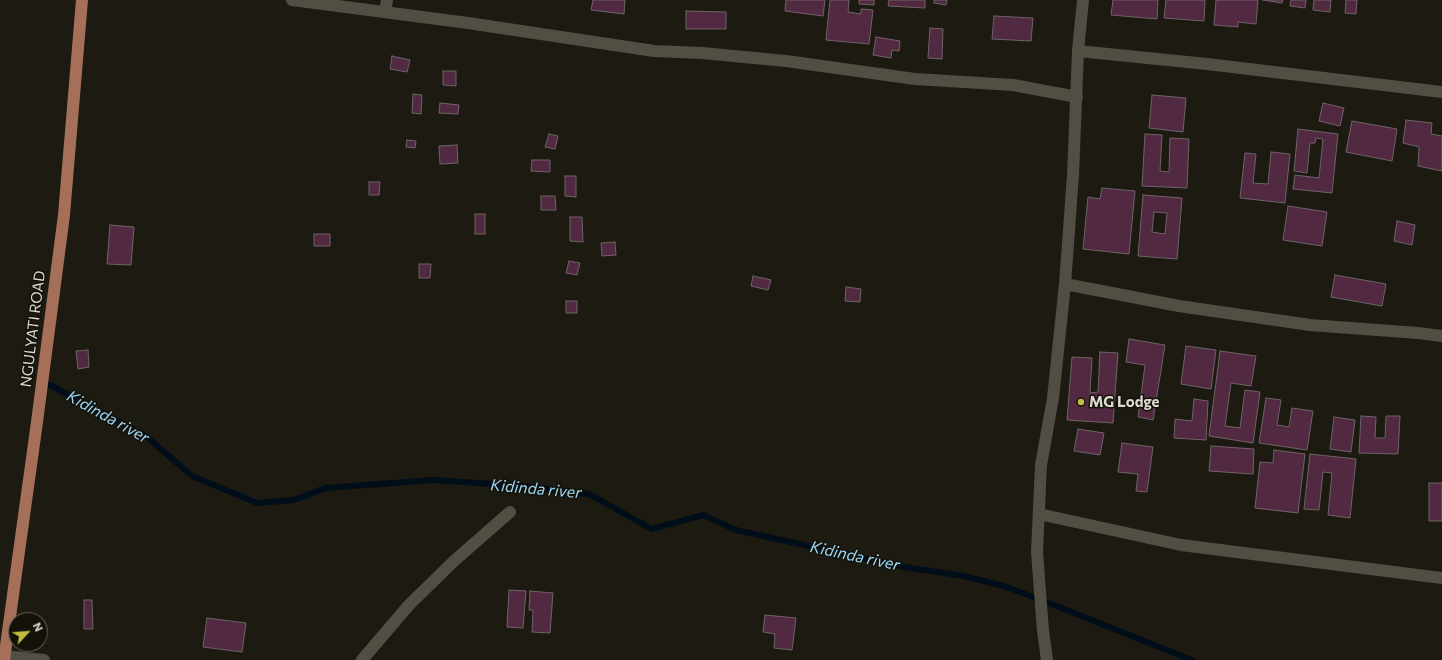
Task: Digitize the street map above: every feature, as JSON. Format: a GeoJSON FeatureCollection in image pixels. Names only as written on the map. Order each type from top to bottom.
{"type":"FeatureCollection","features":[{"type":"Feature","properties":{"kind":"main road","name":"NGULYATI ROAD"},"geometry":{"type":"LineString","coordinates":[[4,658],[4,623],[37,422],[64,215],[82,0]]}},
{"type":"Feature","properties":{"kind":"street"},"geometry":{"type":"LineString","coordinates":[[292,0],[468,23],[654,51],[702,53],[786,61],[915,79],[1013,85],[1077,97]]}},
{"type":"Feature","properties":{"kind":"street"},"geometry":{"type":"LineString","coordinates":[[385,12],[387,0]]}},
{"type":"Feature","properties":{"kind":"street"},"geometry":{"type":"LineString","coordinates":[[1047,660],[1043,631],[1037,552],[1041,465],[1053,398],[1065,284],[1073,175],[1078,51],[1083,0]]}},
{"type":"Feature","properties":{"kind":"street"},"geometry":{"type":"LineString","coordinates":[[1078,51],[1207,64],[1442,92]]}},
{"type":"Feature","properties":{"kind":"street"},"geometry":{"type":"LineString","coordinates":[[1065,284],[1179,306],[1310,325],[1442,336]]}},
{"type":"Feature","properties":{"kind":"street"},"geometry":{"type":"LineString","coordinates":[[362,660],[409,605],[454,561],[510,512]]}},
{"type":"Feature","properties":{"kind":"street"},"geometry":{"type":"LineString","coordinates":[[1039,514],[1181,545],[1442,578]]}},
{"type":"Feature","properties":{"kind":"street"},"geometry":{"type":"LineString","coordinates":[[4,658],[44,660]]}},
{"type":"Feature","properties":{"kind":"building"},"geometry":{"type":"Polygon","coordinates":[[[593,0],[625,0],[624,14],[591,10],[593,0]]]}},
{"type":"Feature","properties":{"kind":"building"},"geometry":{"type":"Polygon","coordinates":[[[786,0],[825,0],[823,16],[785,11],[786,0]]]}},
{"type":"Feature","properties":{"kind":"building"},"geometry":{"type":"Polygon","coordinates":[[[830,0],[849,0],[848,12],[861,14],[861,9],[873,10],[869,44],[826,40],[830,0]]]}},
{"type":"Feature","properties":{"kind":"building"},"geometry":{"type":"Polygon","coordinates":[[[859,0],[874,0],[874,5],[859,4],[859,0]]]}},
{"type":"Feature","properties":{"kind":"building"},"geometry":{"type":"Polygon","coordinates":[[[889,0],[925,0],[925,8],[888,6],[889,0]]]}},
{"type":"Feature","properties":{"kind":"building"},"geometry":{"type":"Polygon","coordinates":[[[934,0],[947,0],[946,5],[934,3],[934,0]]]}},
{"type":"Feature","properties":{"kind":"building"},"geometry":{"type":"Polygon","coordinates":[[[1113,0],[1158,0],[1157,19],[1111,15],[1113,0]]]}},
{"type":"Feature","properties":{"kind":"building"},"geometry":{"type":"Polygon","coordinates":[[[1166,0],[1205,0],[1204,21],[1164,18],[1166,0]]]}},
{"type":"Feature","properties":{"kind":"building"},"geometry":{"type":"Polygon","coordinates":[[[1216,0],[1258,0],[1256,24],[1238,22],[1238,27],[1214,25],[1216,0]]]}},
{"type":"Feature","properties":{"kind":"building"},"geometry":{"type":"Polygon","coordinates":[[[1263,0],[1283,0],[1282,3],[1263,0]]]}},
{"type":"Feature","properties":{"kind":"building"},"geometry":{"type":"Polygon","coordinates":[[[1291,0],[1306,0],[1305,8],[1290,6],[1291,0]]]}},
{"type":"Feature","properties":{"kind":"building"},"geometry":{"type":"Polygon","coordinates":[[[1314,0],[1331,0],[1330,12],[1313,10],[1314,0]]]}},
{"type":"Feature","properties":{"kind":"building"},"geometry":{"type":"Polygon","coordinates":[[[1346,0],[1357,0],[1356,14],[1345,13],[1346,0]]]}},
{"type":"Feature","properties":{"kind":"building"},"geometry":{"type":"Polygon","coordinates":[[[686,11],[726,12],[726,29],[686,29],[686,11]]]}},
{"type":"Feature","properties":{"kind":"building"},"geometry":{"type":"Polygon","coordinates":[[[994,16],[1033,18],[1031,41],[992,39],[994,16]]]}},
{"type":"Feature","properties":{"kind":"building"},"geometry":{"type":"Polygon","coordinates":[[[930,28],[943,29],[942,59],[928,58],[930,28]]]}},
{"type":"Feature","properties":{"kind":"building"},"geometry":{"type":"Polygon","coordinates":[[[876,37],[900,41],[899,51],[892,50],[891,58],[873,55],[876,37]]]}},
{"type":"Feature","properties":{"kind":"building"},"geometry":{"type":"Polygon","coordinates":[[[392,56],[410,60],[407,72],[390,69],[392,56]]]}},
{"type":"Feature","properties":{"kind":"building"},"geometry":{"type":"Polygon","coordinates":[[[443,71],[456,71],[456,86],[443,85],[443,71]]]}},
{"type":"Feature","properties":{"kind":"building"},"geometry":{"type":"Polygon","coordinates":[[[413,94],[422,95],[421,114],[412,113],[413,94]]]}},
{"type":"Feature","properties":{"kind":"building"},"geometry":{"type":"Polygon","coordinates":[[[1152,95],[1186,98],[1183,132],[1149,128],[1152,95]]]}},
{"type":"Feature","properties":{"kind":"building"},"geometry":{"type":"Polygon","coordinates":[[[440,103],[459,105],[458,114],[439,113],[440,103]]]}},
{"type":"Feature","properties":{"kind":"building"},"geometry":{"type":"Polygon","coordinates":[[[1323,103],[1344,108],[1340,126],[1319,121],[1323,103]]]}},
{"type":"Feature","properties":{"kind":"building"},"geometry":{"type":"Polygon","coordinates":[[[1406,120],[1432,123],[1431,134],[1442,136],[1442,171],[1418,166],[1419,147],[1403,143],[1406,120]]]}},
{"type":"Feature","properties":{"kind":"building"},"geometry":{"type":"Polygon","coordinates":[[[1352,121],[1397,129],[1392,161],[1346,152],[1352,121]]]}},
{"type":"Feature","properties":{"kind":"building"},"geometry":{"type":"Polygon","coordinates":[[[1298,129],[1338,134],[1332,193],[1293,189],[1295,175],[1319,178],[1323,139],[1316,138],[1315,143],[1310,143],[1307,173],[1294,171],[1298,129]]]}},
{"type":"Feature","properties":{"kind":"building"},"geometry":{"type":"Polygon","coordinates":[[[549,134],[558,136],[555,149],[545,147],[549,134]]]}},
{"type":"Feature","properties":{"kind":"building"},"geometry":{"type":"Polygon","coordinates":[[[1145,134],[1162,135],[1160,171],[1169,172],[1170,138],[1189,139],[1187,188],[1142,186],[1145,134]]]}},
{"type":"Feature","properties":{"kind":"building"},"geometry":{"type":"Polygon","coordinates":[[[407,140],[416,141],[415,148],[406,147],[407,140]]]}},
{"type":"Feature","properties":{"kind":"building"},"geometry":{"type":"Polygon","coordinates":[[[457,145],[458,163],[440,164],[439,146],[457,145]]]}},
{"type":"Feature","properties":{"kind":"building"},"geometry":{"type":"Polygon","coordinates":[[[1271,152],[1290,154],[1285,203],[1240,198],[1245,153],[1256,154],[1253,183],[1268,184],[1271,152]]]}},
{"type":"Feature","properties":{"kind":"building"},"geometry":{"type":"Polygon","coordinates":[[[532,160],[550,160],[550,172],[531,171],[532,160]]]}},
{"type":"Feature","properties":{"kind":"building"},"geometry":{"type":"Polygon","coordinates":[[[565,176],[576,176],[576,197],[565,196],[565,176]]]}},
{"type":"Feature","properties":{"kind":"building"},"geometry":{"type":"Polygon","coordinates":[[[369,182],[380,182],[379,195],[369,195],[369,182]]]}},
{"type":"Feature","properties":{"kind":"building"},"geometry":{"type":"Polygon","coordinates":[[[1102,188],[1135,191],[1129,254],[1083,249],[1088,197],[1100,199],[1102,188]]]}},
{"type":"Feature","properties":{"kind":"building"},"geometry":{"type":"Polygon","coordinates":[[[1143,195],[1182,198],[1177,259],[1138,256],[1143,195]],[[1154,212],[1152,232],[1165,234],[1167,213],[1154,212]]]}},
{"type":"Feature","properties":{"kind":"building"},"geometry":{"type":"Polygon","coordinates":[[[541,196],[555,196],[556,210],[541,210],[541,196]]]}},
{"type":"Feature","properties":{"kind":"building"},"geometry":{"type":"Polygon","coordinates":[[[1288,206],[1327,212],[1322,246],[1283,240],[1288,206]]]}},
{"type":"Feature","properties":{"kind":"building"},"geometry":{"type":"Polygon","coordinates":[[[475,214],[485,214],[485,234],[475,234],[475,214]]]}},
{"type":"Feature","properties":{"kind":"building"},"geometry":{"type":"Polygon","coordinates":[[[570,217],[582,217],[583,242],[570,241],[570,217]]]}},
{"type":"Feature","properties":{"kind":"building"},"geometry":{"type":"Polygon","coordinates":[[[1397,221],[1415,225],[1412,245],[1394,241],[1397,221]]]}},
{"type":"Feature","properties":{"kind":"building"},"geometry":{"type":"Polygon","coordinates":[[[110,225],[134,227],[131,265],[107,264],[110,225]]]}},
{"type":"Feature","properties":{"kind":"building"},"geometry":{"type":"Polygon","coordinates":[[[314,234],[330,234],[330,246],[314,246],[314,234]]]}},
{"type":"Feature","properties":{"kind":"building"},"geometry":{"type":"Polygon","coordinates":[[[615,242],[616,255],[602,256],[601,243],[615,242]]]}},
{"type":"Feature","properties":{"kind":"building"},"geometry":{"type":"Polygon","coordinates":[[[569,261],[580,263],[577,275],[566,273],[569,261]]]}},
{"type":"Feature","properties":{"kind":"building"},"geometry":{"type":"Polygon","coordinates":[[[419,264],[431,264],[430,278],[419,278],[419,264]]]}},
{"type":"Feature","properties":{"kind":"building"},"geometry":{"type":"Polygon","coordinates":[[[1335,275],[1386,284],[1382,306],[1331,297],[1335,275]]]}},
{"type":"Feature","properties":{"kind":"building"},"geometry":{"type":"Polygon","coordinates":[[[753,276],[771,280],[768,290],[751,286],[753,276]]]}},
{"type":"Feature","properties":{"kind":"building"},"geometry":{"type":"Polygon","coordinates":[[[846,287],[861,289],[860,302],[845,301],[846,287]]]}},
{"type":"Feature","properties":{"kind":"building"},"geometry":{"type":"Polygon","coordinates":[[[566,301],[577,301],[577,313],[566,313],[566,301]]]}},
{"type":"Feature","properties":{"kind":"building"},"geometry":{"type":"Polygon","coordinates":[[[1129,339],[1165,345],[1153,420],[1138,417],[1145,365],[1126,362],[1129,339]]]}},
{"type":"Feature","properties":{"kind":"building"},"geometry":{"type":"Polygon","coordinates":[[[1186,346],[1216,350],[1211,389],[1181,384],[1186,346]]]}},
{"type":"Feature","properties":{"kind":"building"},"geometry":{"type":"Polygon","coordinates":[[[88,350],[89,367],[78,369],[76,351],[88,350]]]}},
{"type":"Feature","properties":{"kind":"building"},"geometry":{"type":"Polygon","coordinates":[[[1220,351],[1256,356],[1251,386],[1231,383],[1225,426],[1240,428],[1245,390],[1260,392],[1253,443],[1209,436],[1220,351]]]}},
{"type":"Feature","properties":{"kind":"building"},"geometry":{"type":"Polygon","coordinates":[[[1100,352],[1118,353],[1113,423],[1067,420],[1072,357],[1092,358],[1090,393],[1098,392],[1100,352]]]}},
{"type":"Feature","properties":{"kind":"building"},"geometry":{"type":"Polygon","coordinates":[[[1266,398],[1281,400],[1277,425],[1289,427],[1292,408],[1313,411],[1307,450],[1259,443],[1266,398]]]}},
{"type":"Feature","properties":{"kind":"building"},"geometry":{"type":"Polygon","coordinates":[[[1194,399],[1208,401],[1206,440],[1174,438],[1175,419],[1192,421],[1194,399]]]}},
{"type":"Feature","properties":{"kind":"building"},"geometry":{"type":"Polygon","coordinates":[[[1361,416],[1376,417],[1375,438],[1385,438],[1386,416],[1400,416],[1398,454],[1359,453],[1361,416]]]}},
{"type":"Feature","properties":{"kind":"building"},"geometry":{"type":"Polygon","coordinates":[[[1334,417],[1355,420],[1351,452],[1330,449],[1334,417]]]}},
{"type":"Feature","properties":{"kind":"building"},"geometry":{"type":"Polygon","coordinates":[[[1078,429],[1104,433],[1100,455],[1074,451],[1078,429]]]}},
{"type":"Feature","properties":{"kind":"building"},"geometry":{"type":"Polygon","coordinates":[[[1122,443],[1153,447],[1147,492],[1136,491],[1138,474],[1118,472],[1122,443]]]}},
{"type":"Feature","properties":{"kind":"building"},"geometry":{"type":"Polygon","coordinates":[[[1211,446],[1254,449],[1253,474],[1209,471],[1211,446]]]}},
{"type":"Feature","properties":{"kind":"building"},"geometry":{"type":"Polygon","coordinates":[[[1274,450],[1305,454],[1298,513],[1255,508],[1260,462],[1273,463],[1274,450]]]}},
{"type":"Feature","properties":{"kind":"building"},"geometry":{"type":"Polygon","coordinates":[[[1310,454],[1356,459],[1350,518],[1328,515],[1332,473],[1323,472],[1319,510],[1304,509],[1310,454]]]}},
{"type":"Feature","properties":{"kind":"building"},"geometry":{"type":"Polygon","coordinates":[[[1429,483],[1442,483],[1442,521],[1429,521],[1429,483]]]}},
{"type":"Feature","properties":{"kind":"building"},"geometry":{"type":"Polygon","coordinates":[[[509,590],[526,591],[523,628],[507,627],[509,590]]]}},
{"type":"Feature","properties":{"kind":"building"},"geometry":{"type":"Polygon","coordinates":[[[530,591],[553,593],[550,633],[532,632],[533,610],[529,610],[530,591]]]}},
{"type":"Feature","properties":{"kind":"building"},"geometry":{"type":"Polygon","coordinates":[[[84,600],[92,600],[93,629],[84,629],[84,600]]]}},
{"type":"Feature","properties":{"kind":"building"},"geometry":{"type":"Polygon","coordinates":[[[765,615],[796,618],[792,650],[774,648],[775,634],[763,632],[765,615]]]}},
{"type":"Feature","properties":{"kind":"building"},"geometry":{"type":"Polygon","coordinates":[[[207,618],[246,623],[242,652],[203,647],[207,618]]]}},
{"type":"Feature","properties":{"kind":"waterway","name":"Kidinda river"},"geometry":{"type":"LineString","coordinates":[[50,385],[147,437],[192,476],[257,503],[294,500],[325,488],[433,480],[524,486],[589,494],[652,529],[703,515],[736,530],[905,567],[964,576],[1007,587],[1192,660]]}},
{"type":"Feature","properties":{"kind":"place","name":"MG Lodge"},"geometry":{"type":"Point","coordinates":[1081,402]}}]}
